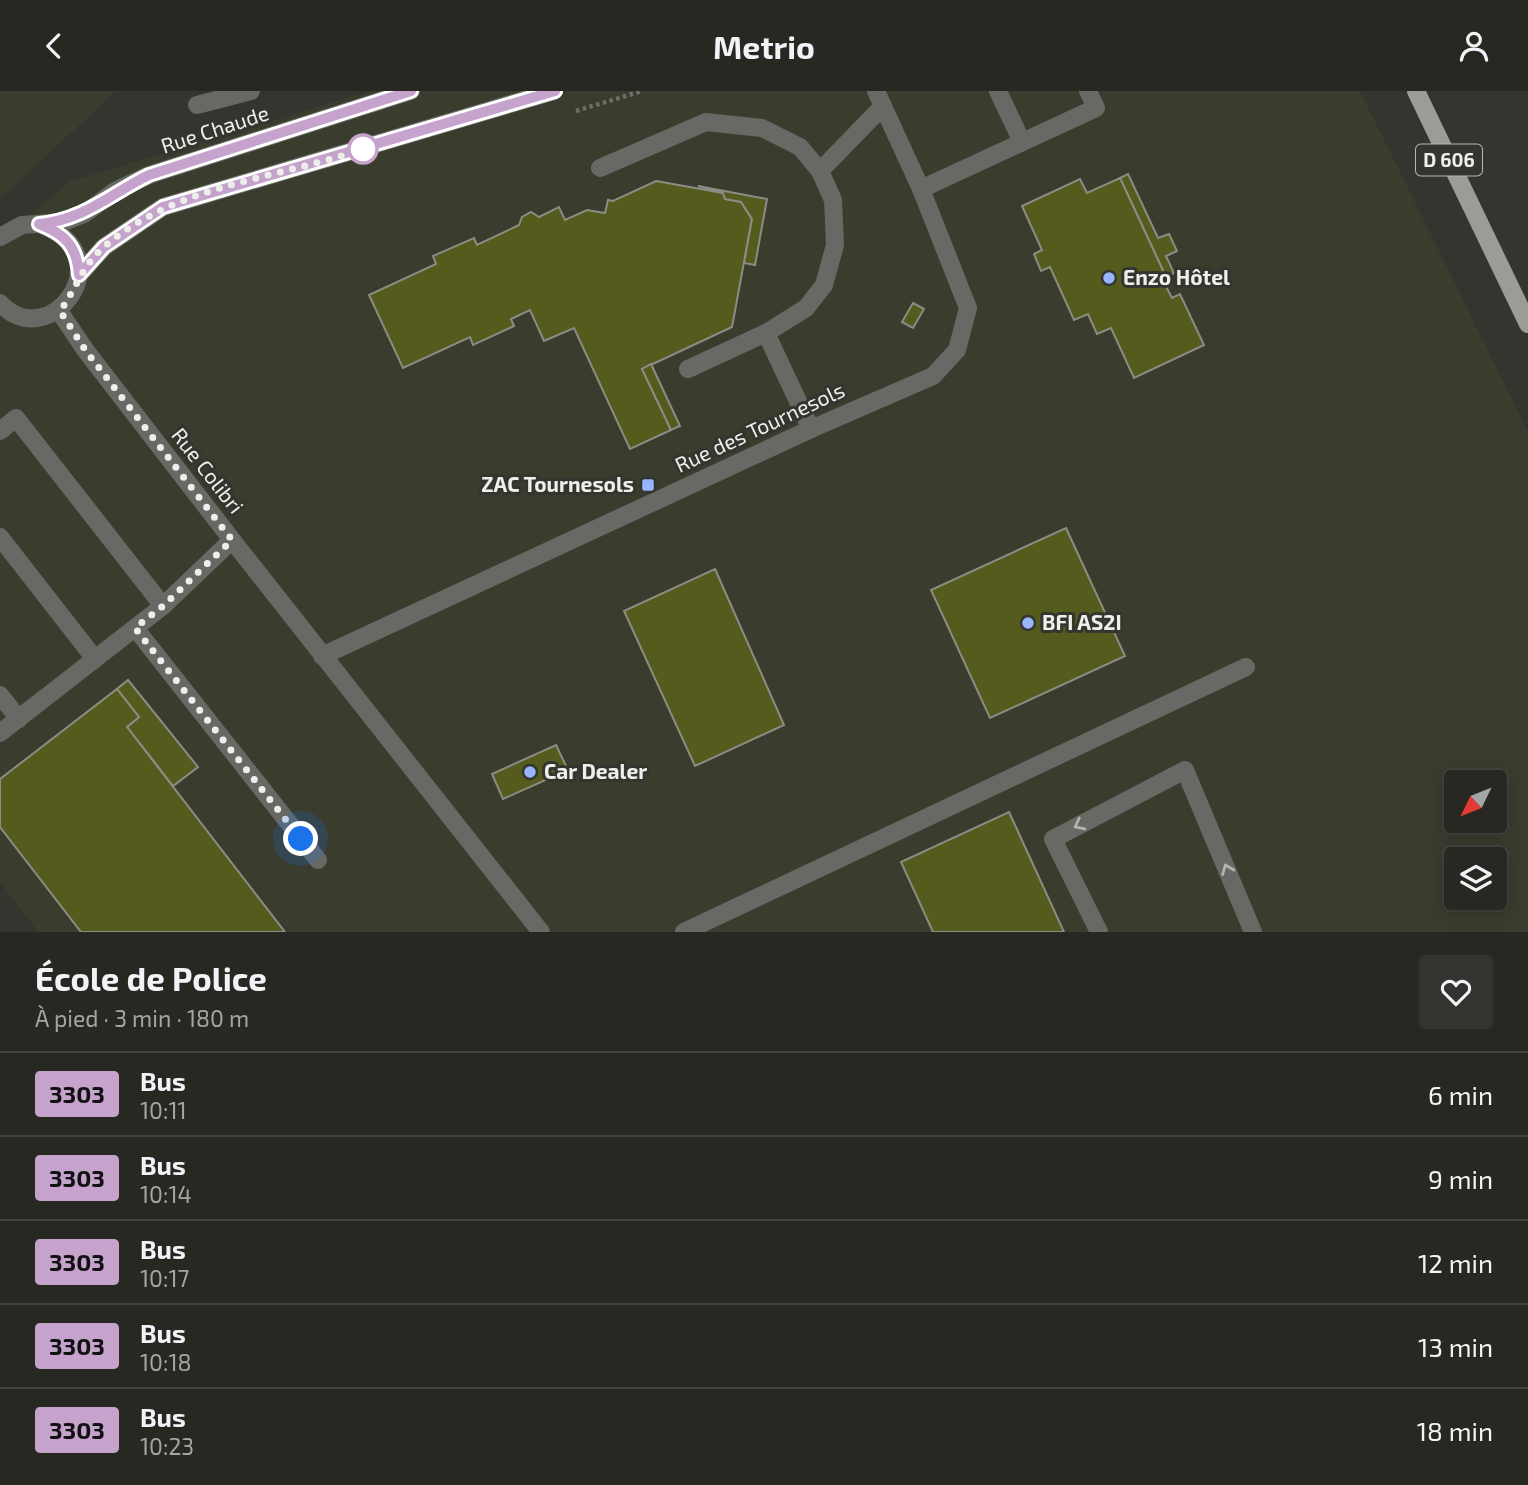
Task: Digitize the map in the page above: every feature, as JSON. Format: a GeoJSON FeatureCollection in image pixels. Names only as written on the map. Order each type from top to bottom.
{"type":"FeatureCollection","features":[{"type":"Feature","properties":{"kind":"main road","name":"D 606"},"geometry":{"type":"LineString","coordinates":[[1416,91],[1528,324]]}},
{"type":"Feature","properties":{"kind":"street"},"geometry":{"type":"LineString","coordinates":[[197,105],[251,91]]}},
{"type":"Feature","properties":{"kind":"street","name":"Rue Chaude"},"geometry":{"type":"LineString","coordinates":[[0,237],[22,225],[64,222],[84,214],[115,191],[149,175],[411,91]]}},
{"type":"Feature","properties":{"kind":"street"},"geometry":{"type":"LineString","coordinates":[[79,275],[104,247],[163,207],[554,91]]}},
{"type":"Feature","properties":{"kind":"street"},"geometry":{"type":"LineString","coordinates":[[998,91],[1022,142]]}},
{"type":"Feature","properties":{"kind":"street"},"geometry":{"type":"LineString","coordinates":[[921,189],[1096,108],[1088,91]]}},
{"type":"Feature","properties":{"kind":"street"},"geometry":{"type":"LineString","coordinates":[[820,170],[880,98]]}},
{"type":"Feature","properties":{"kind":"street","name":"Rue des Tournesols"},"geometry":{"type":"LineString","coordinates":[[322,656],[811,429],[933,376],[957,350],[968,308],[921,189],[880,98]]}},
{"type":"Feature","properties":{"kind":"street"},"geometry":{"type":"LineString","coordinates":[[600,168],[706,123],[762,128],[800,148],[820,170],[833,200],[835,245],[824,285],[806,308],[766,333],[688,369]]}},
{"type":"Feature","properties":{"kind":"street"},"geometry":{"type":"LineString","coordinates":[[0,303],[16,315],[35,317],[60,311],[75,291],[79,275],[78,258],[70,242],[58,231],[39,224]]}},
{"type":"Feature","properties":{"kind":"street","name":"Rue Colibri"},"geometry":{"type":"LineString","coordinates":[[60,311],[86,351],[232,540],[541,932]]}},
{"type":"Feature","properties":{"kind":"street"},"geometry":{"type":"LineString","coordinates":[[766,333],[811,429]]}},
{"type":"Feature","properties":{"kind":"street"},"geometry":{"type":"LineString","coordinates":[[0,431],[16,418],[163,606]]}},
{"type":"Feature","properties":{"kind":"street"},"geometry":{"type":"LineString","coordinates":[[0,537],[95,659]]}},
{"type":"Feature","properties":{"kind":"street"},"geometry":{"type":"LineString","coordinates":[[0,733],[163,606],[232,540]]}},
{"type":"Feature","properties":{"kind":"street"},"geometry":{"type":"LineString","coordinates":[[135,628],[318,860]]}},
{"type":"Feature","properties":{"kind":"street"},"geometry":{"type":"LineString","coordinates":[[684,932],[1246,667]]}},
{"type":"Feature","properties":{"kind":"street"},"geometry":{"type":"LineString","coordinates":[[0,695],[19,719]]}},
{"type":"Feature","properties":{"kind":"street"},"geometry":{"type":"LineString","coordinates":[[1099,932],[1053,838],[1185,770],[1253,932]]}},
{"type":"Feature","properties":{"kind":"shaded area"},"geometry":{"type":"Polygon","coordinates":[[[0,91],[116,91],[0,199],[0,91]]]}},
{"type":"Feature","properties":{"kind":"shaded area"},"geometry":{"type":"Polygon","coordinates":[[[370,91],[1360,91],[1528,431],[1528,932],[38,932],[0,882],[0,239],[71,181],[370,91]]]}},
{"type":"Feature","properties":{"kind":"building"},"geometry":{"type":"Polygon","coordinates":[[[1128,174],[1158,238],[1169,234],[1177,251],[1166,256],[1174,273],[1166,277],[1120,178],[1128,174]]]}},
{"type":"Feature","properties":{"kind":"building","name":"Enzo Hôtel"},"geometry":{"type":"Polygon","coordinates":[[[1120,178],[1166,277],[1162,279],[1172,298],[1180,294],[1204,345],[1134,378],[1111,328],[1097,334],[1088,314],[1074,320],[1050,267],[1041,271],[1034,254],[1042,250],[1022,206],[1080,179],[1087,193],[1120,178]]]}},
{"type":"Feature","properties":{"kind":"building"},"geometry":{"type":"Polygon","coordinates":[[[656,181],[723,193],[725,199],[741,202],[752,219],[732,327],[642,369],[671,430],[630,449],[574,328],[544,341],[530,310],[511,319],[514,326],[473,345],[470,337],[403,368],[369,295],[436,264],[433,256],[474,238],[477,245],[519,225],[522,217],[531,212],[539,217],[559,207],[565,220],[587,210],[605,213],[608,200],[613,201],[656,181]]]}},
{"type":"Feature","properties":{"kind":"building"},"geometry":{"type":"Polygon","coordinates":[[[698,186],[767,199],[755,265],[744,263],[752,219],[741,202],[725,199],[723,193],[698,186]]]}},
{"type":"Feature","properties":{"kind":"building"},"geometry":{"type":"Polygon","coordinates":[[[913,303],[924,309],[913,328],[902,322],[913,303]]]}},
{"type":"Feature","properties":{"kind":"building"},"geometry":{"type":"Polygon","coordinates":[[[651,364],[680,426],[671,430],[642,369],[651,364]]]}},
{"type":"Feature","properties":{"kind":"building","name":"BFI AS2I"},"geometry":{"type":"Polygon","coordinates":[[[1066,528],[1125,656],[990,718],[931,590],[1066,528]]]}},
{"type":"Feature","properties":{"kind":"building"},"geometry":{"type":"Polygon","coordinates":[[[715,569],[784,725],[695,766],[624,611],[715,569]]]}},
{"type":"Feature","properties":{"kind":"building"},"geometry":{"type":"Polygon","coordinates":[[[128,680],[198,767],[173,786],[127,727],[139,717],[117,689],[128,680]]]}},
{"type":"Feature","properties":{"kind":"building"},"geometry":{"type":"Polygon","coordinates":[[[117,689],[139,717],[127,727],[285,932],[81,932],[0,827],[0,779],[117,689]]]}},
{"type":"Feature","properties":{"kind":"building","name":"Car Dealer"},"geometry":{"type":"Polygon","coordinates":[[[556,745],[568,770],[503,799],[492,774],[556,745]]]}},
{"type":"Feature","properties":{"kind":"building"},"geometry":{"type":"Polygon","coordinates":[[[1009,812],[1064,932],[933,932],[901,862],[1009,812]]]}},
{"type":"Feature","properties":{"kind":"bus line","name":"3303"},"geometry":{"type":"LineString","coordinates":[[411,91],[237,149],[149,175],[115,191],[84,214],[64,222],[39,224],[58,231],[70,242],[78,258],[79,275],[104,247],[163,207],[555,91]]}},
{"type":"Feature","properties":{"kind":"place","name":"Enzo Hôtel"},"geometry":{"type":"Point","coordinates":[1109,278]}},
{"type":"Feature","properties":{"kind":"place","name":"ZAC Tournesols"},"geometry":{"type":"Point","coordinates":[648,485]}},
{"type":"Feature","properties":{"kind":"place","name":"BFI AS2I"},"geometry":{"type":"Point","coordinates":[1028,623]}},
{"type":"Feature","properties":{"kind":"place","name":"Car Dealer"},"geometry":{"type":"Point","coordinates":[530,772]}},
{"type":"Feature","properties":{"kind":"route"},"geometry":{"type":"LineString","coordinates":[[301,839],[135,628],[163,606],[232,540],[86,351],[60,311],[75,291],[79,275],[104,247],[163,207],[254,178],[363,149]]}}]}
